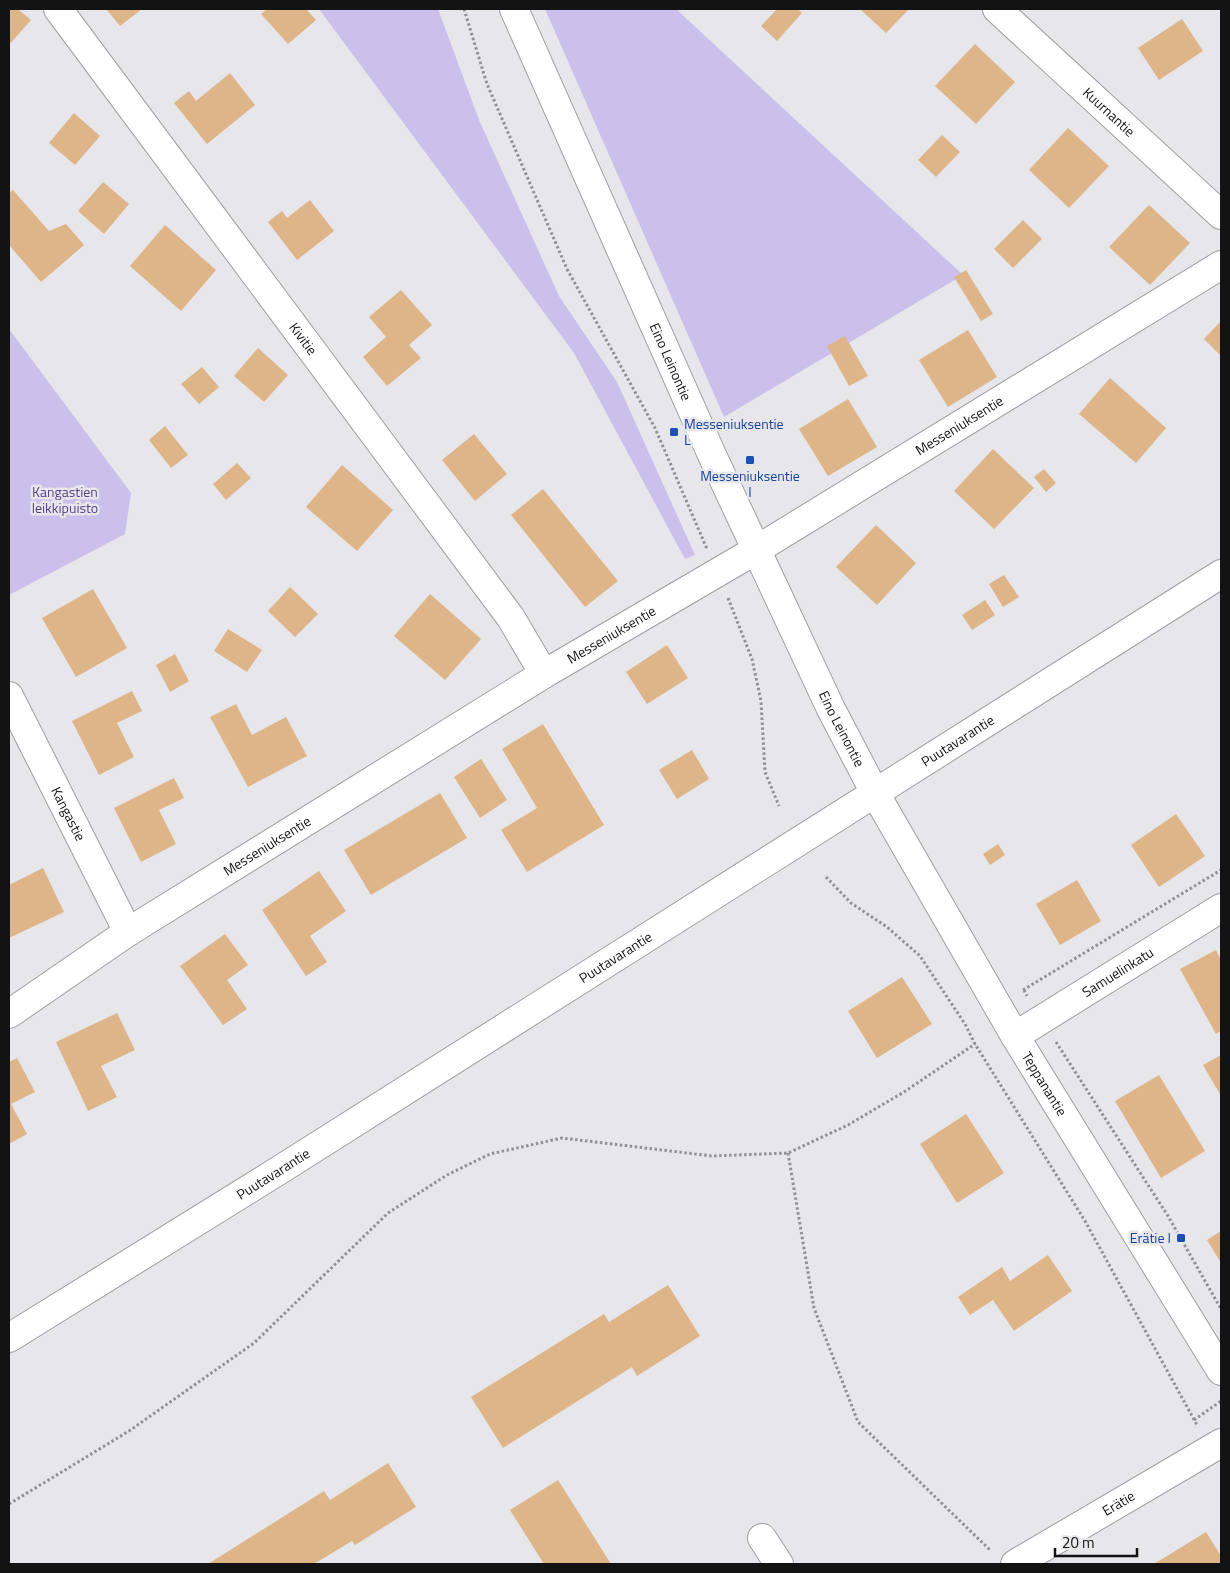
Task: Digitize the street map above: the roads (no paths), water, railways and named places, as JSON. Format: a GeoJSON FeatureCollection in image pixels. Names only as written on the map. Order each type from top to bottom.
{"type":"FeatureCollection","features":[{"type":"Feature","properties":{"kind":"street","name":"Kivitie"},"geometry":{"type":"LineString","coordinates":[[58,9],[511,618],[544,674]]}},
{"type":"Feature","properties":{"kind":"street","name":"Eino Leinontie"},"geometry":{"type":"LineString","coordinates":[[514,9],[708,446],[831,709],[875,794]]}},
{"type":"Feature","properties":{"kind":"street","name":"Kuurnantie"},"geometry":{"type":"LineString","coordinates":[[997,9],[1221,215]]}},
{"type":"Feature","properties":{"kind":"street","name":"Messeniuksentie"},"geometry":{"type":"LineString","coordinates":[[9,1014],[128,932],[544,674],[756,550],[1221,265]]}},
{"type":"Feature","properties":{"kind":"street","name":"Puutavarantie"},"geometry":{"type":"LineString","coordinates":[[9,1338],[278,1171],[1221,574]]}},
{"type":"Feature","properties":{"kind":"street","name":"Kangastie"},"geometry":{"type":"LineString","coordinates":[[9,696],[128,932]]}},
{"type":"Feature","properties":{"kind":"street","name":"Teppanantie"},"geometry":{"type":"LineString","coordinates":[[875,794],[1015,1036],[1221,1371]]}},
{"type":"Feature","properties":{"kind":"street","name":"Samuelinkatu"},"geometry":{"type":"LineString","coordinates":[[1015,1036],[1221,908]]}},
{"type":"Feature","properties":{"kind":"street","name":"Erätie"},"geometry":{"type":"LineString","coordinates":[[1004,1558],[1217,1446]]}},
{"type":"Feature","properties":{"kind":"street"},"geometry":{"type":"LineString","coordinates":[[762,1538],[779,1564]]}},
{"type":"Feature","properties":{"kind":"place","name":"Messeniuksentie L"},"geometry":{"type":"Point","coordinates":[674,432]}},
{"type":"Feature","properties":{"kind":"place","name":"Messeniuksentie I"},"geometry":{"type":"Point","coordinates":[750,460]}},
{"type":"Feature","properties":{"kind":"place","name":"Erätie I"},"geometry":{"type":"Point","coordinates":[1181,1238]}},
{"type":"Feature","properties":{"kind":"park label","name":"Kangastien leikkipuisto"},"geometry":{"type":"Point","coordinates":[65,500]}}]}
